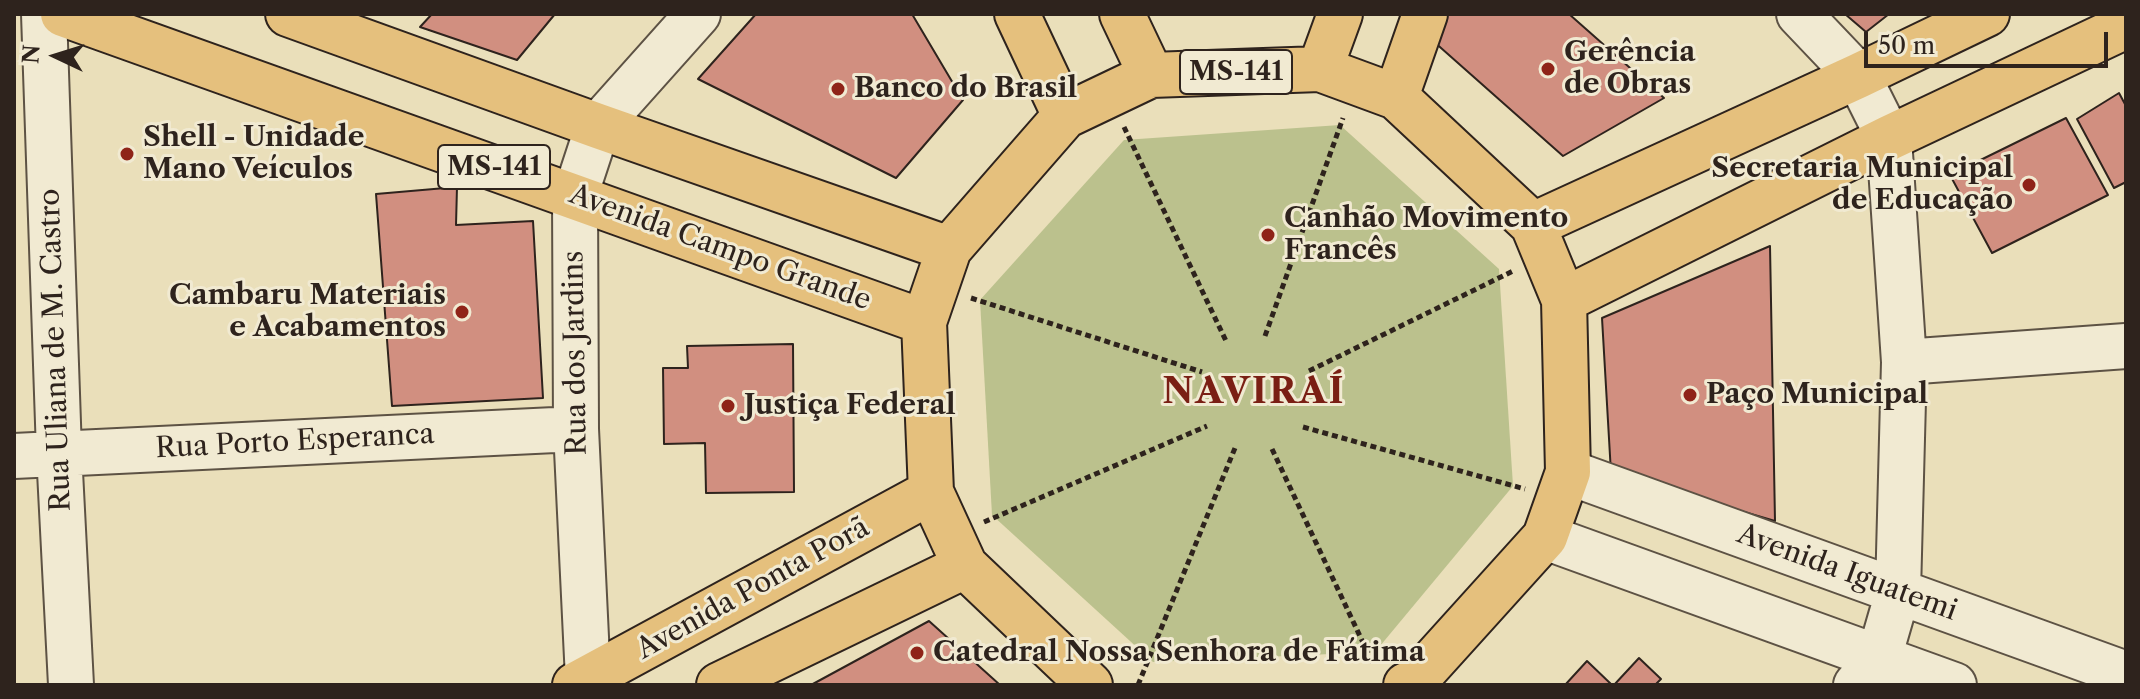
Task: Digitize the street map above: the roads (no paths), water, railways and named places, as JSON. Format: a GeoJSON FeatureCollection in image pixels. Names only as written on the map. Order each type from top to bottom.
{"type":"FeatureCollection","features":[{"type":"Feature","properties":{"kind":"main road","name":"Avenida Campo Grande"},"geometry":{"type":"LineString","coordinates":[[63,14],[575,196],[936,286]]}},
{"type":"Feature","properties":{"kind":"main road","name":"MS-141"},"geometry":{"type":"LineString","coordinates":[[288,14],[598,126],[936,286],[1065,116],[1151,75],[1338,75],[1396,97],[1539,240],[1564,300],[1557,502]]}},
{"type":"Feature","properties":{"kind":"main road"},"geometry":{"type":"LineString","coordinates":[[1017,14],[1065,116]]}},
{"type":"Feature","properties":{"kind":"main road"},"geometry":{"type":"LineString","coordinates":[[1122,14],[1151,75]]}},
{"type":"Feature","properties":{"kind":"main road"},"geometry":{"type":"LineString","coordinates":[[1338,75],[1340,14]]}},
{"type":"Feature","properties":{"kind":"main road"},"geometry":{"type":"LineString","coordinates":[[1396,97],[1425,14]]}},
{"type":"Feature","properties":{"kind":"main road"},"geometry":{"type":"LineString","coordinates":[[1539,240],[1858,76],[1987,14]]}},
{"type":"Feature","properties":{"kind":"main road"},"geometry":{"type":"LineString","coordinates":[[1564,300],[1889,138],[2126,26]]}},
{"type":"Feature","properties":{"kind":"main road"},"geometry":{"type":"LineString","coordinates":[[936,286],[931,492],[958,551],[1090,685]]}},
{"type":"Feature","properties":{"kind":"main road","name":"Avenida Ponta Porã"},"geometry":{"type":"LineString","coordinates":[[585,683],[931,492]]}},
{"type":"Feature","properties":{"kind":"main road"},"geometry":{"type":"LineString","coordinates":[[1403,681],[1557,502]]}},
{"type":"Feature","properties":{"kind":"main road"},"geometry":{"type":"LineString","coordinates":[[719,685],[958,551]]}},
{"type":"Feature","properties":{"kind":"street","name":"Rua Uliana de M. Castro"},"geometry":{"type":"LineString","coordinates":[[44,14],[59,452],[71,685]]}},
{"type":"Feature","properties":{"kind":"street","name":"Rua dos Jardins"},"geometry":{"type":"LineString","coordinates":[[585,683],[576,429],[575,196],[598,126],[698,14]]}},
{"type":"Feature","properties":{"kind":"street"},"geometry":{"type":"LineString","coordinates":[[1799,14],[1858,76],[1889,138],[1904,362],[1898,592],[1868,671]]}},
{"type":"Feature","properties":{"kind":"street"},"geometry":{"type":"LineString","coordinates":[[1904,362],[2126,346]]}},
{"type":"Feature","properties":{"kind":"street","name":"Rua Porto Esperanca"},"geometry":{"type":"LineString","coordinates":[[14,456],[576,429]]}},
{"type":"Feature","properties":{"kind":"street"},"geometry":{"type":"LineString","coordinates":[[1557,502],[1868,671],[1954,685]]}},
{"type":"Feature","properties":{"kind":"street","name":"Avenida Iguatemi"},"geometry":{"type":"LineString","coordinates":[[1557,502],[1898,592],[2126,674]]}},
{"type":"Feature","properties":{"kind":"place","name":"Gerência de Obras"},"geometry":{"type":"Point","coordinates":[1548,69]}},
{"type":"Feature","properties":{"kind":"place","name":"Banco do Brasil"},"geometry":{"type":"Point","coordinates":[838,89]}},
{"type":"Feature","properties":{"kind":"place","name":"Shell - Unidade Mano Veículos"},"geometry":{"type":"Point","coordinates":[127,154]}},
{"type":"Feature","properties":{"kind":"place","name":"Secretaria Municipal de Educação"},"geometry":{"type":"Point","coordinates":[2029,185]}},
{"type":"Feature","properties":{"kind":"place","name":"Canhão Movimento Francês"},"geometry":{"type":"Point","coordinates":[1268,235]}},
{"type":"Feature","properties":{"kind":"place","name":"Cambaru Materiais e Acabamentos"},"geometry":{"type":"Point","coordinates":[462,312]}},
{"type":"Feature","properties":{"kind":"place","name":"Paço Municipal"},"geometry":{"type":"Point","coordinates":[1690,395]}},
{"type":"Feature","properties":{"kind":"place","name":"Justiça Federal"},"geometry":{"type":"Point","coordinates":[728,406]}},
{"type":"Feature","properties":{"kind":"place","name":"Catedral Nossa Senhora de Fátima"},"geometry":{"type":"Point","coordinates":[917,653]}},
{"type":"Feature","properties":{"kind":"district","name":"NAVIRAÍ"},"geometry":{"type":"Point","coordinates":[1254,393]}}]}
